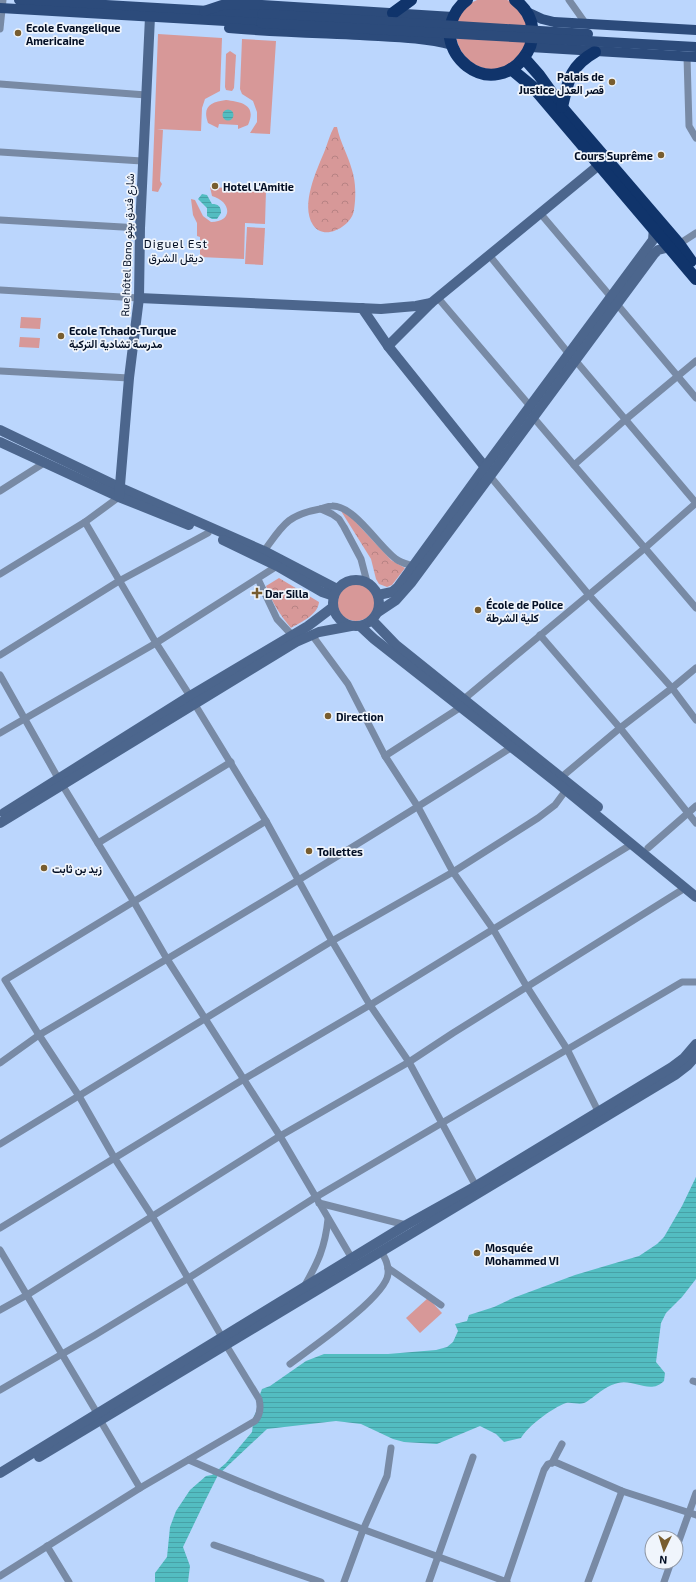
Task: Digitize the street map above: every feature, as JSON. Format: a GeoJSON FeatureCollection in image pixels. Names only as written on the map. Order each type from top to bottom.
{"type":"FeatureCollection","features":[{"type":"Feature","properties":{"kind":"highway"},"geometry":{"type":"LineString","coordinates":[[393,13],[411,0]]}},
{"type":"Feature","properties":{"kind":"highway"},"geometry":{"type":"LineString","coordinates":[[458,6],[450,31],[452,44],[456,54],[462,62],[471,69],[480,73],[491,74],[501,73],[511,69],[524,58],[530,47],[533,29],[523,4]]}},
{"type":"Feature","properties":{"kind":"highway"},"geometry":{"type":"LineString","coordinates":[[562,107],[573,71],[579,63],[595,52]]}},
{"type":"Feature","properties":{"kind":"highway"},"geometry":{"type":"LineString","coordinates":[[524,58],[675,246],[696,279]]}},
{"type":"Feature","properties":{"kind":"highway"},"geometry":{"type":"LineString","coordinates":[[511,69],[534,88],[654,228],[696,267]]}},
{"type":"Feature","properties":{"kind":"main road"},"geometry":{"type":"LineString","coordinates":[[19,0],[150,17],[205,15],[222,5],[246,4],[393,13],[458,6]]}},
{"type":"Feature","properties":{"kind":"main road"},"geometry":{"type":"LineString","coordinates":[[523,4],[548,21],[696,30]]}},
{"type":"Feature","properties":{"kind":"main road"},"geometry":{"type":"LineString","coordinates":[[1,6],[94,9],[696,40]]}},
{"type":"Feature","properties":{"kind":"main road"},"geometry":{"type":"LineString","coordinates":[[205,15],[215,24],[230,28],[263,31],[403,37],[452,44]]}},
{"type":"Feature","properties":{"kind":"main road"},"geometry":{"type":"LineString","coordinates":[[261,18],[696,47]]}},
{"type":"Feature","properties":{"kind":"main road"},"geometry":{"type":"LineString","coordinates":[[530,47],[691,57]]}},
{"type":"Feature","properties":{"kind":"street"},"geometry":{"type":"LineString","coordinates":[[570,0],[586,24]]}},
{"type":"Feature","properties":{"kind":"street"},"geometry":{"type":"LineString","coordinates":[[0,29],[1,6]]}},
{"type":"Feature","properties":{"kind":"street","name":"Rue hôtel Bono شارع فندق بونو"},"geometry":{"type":"LineString","coordinates":[[120,492],[129,378],[139,298],[142,161],[150,17]]}},
{"type":"Feature","properties":{"kind":"street"},"geometry":{"type":"LineString","coordinates":[[691,57],[689,126],[695,134]]}},
{"type":"Feature","properties":{"kind":"street"},"geometry":{"type":"LineString","coordinates":[[0,84],[146,95]]}},
{"type":"Feature","properties":{"kind":"street"},"geometry":{"type":"LineString","coordinates":[[0,152],[142,161]]}},
{"type":"Feature","properties":{"kind":"street"},"geometry":{"type":"LineString","coordinates":[[388,346],[435,300],[599,164]]}},
{"type":"Feature","properties":{"kind":"street"},"geometry":{"type":"LineString","coordinates":[[540,213],[696,398]]}},
{"type":"Feature","properties":{"kind":"street"},"geometry":{"type":"LineString","coordinates":[[0,220],[140,228]]}},
{"type":"Feature","properties":{"kind":"street"},"geometry":{"type":"LineString","coordinates":[[378,594],[392,592],[398,587],[487,471],[533,417],[572,357],[613,300],[653,240],[654,228]]}},
{"type":"Feature","properties":{"kind":"street"},"geometry":{"type":"LineString","coordinates":[[613,300],[658,250],[675,246],[696,233]]}},
{"type":"Feature","properties":{"kind":"street"},"geometry":{"type":"LineString","coordinates":[[385,756],[462,703],[696,503],[572,357],[489,255]]}},
{"type":"Feature","properties":{"kind":"street"},"geometry":{"type":"LineString","coordinates":[[0,290],[362,308],[399,308],[435,300]]}},
{"type":"Feature","properties":{"kind":"street"},"geometry":{"type":"LineString","coordinates":[[435,300],[530,406]]}},
{"type":"Feature","properties":{"kind":"street"},"geometry":{"type":"LineString","coordinates":[[362,308],[388,346],[487,471],[589,595],[672,688],[696,720]]}},
{"type":"Feature","properties":{"kind":"street"},"geometry":{"type":"LineString","coordinates":[[192,700],[296,642],[312,635],[333,629],[356,626],[375,616],[404,592],[530,406],[572,357]]}},
{"type":"Feature","properties":{"kind":"street"},"geometry":{"type":"LineString","coordinates":[[574,465],[696,361]]}},
{"type":"Feature","properties":{"kind":"street"},"geometry":{"type":"LineString","coordinates":[[0,371],[129,378]]}},
{"type":"Feature","properties":{"kind":"street"},"geometry":{"type":"LineString","coordinates":[[533,417],[696,608]]}},
{"type":"Feature","properties":{"kind":"street"},"geometry":{"type":"LineString","coordinates":[[0,430],[120,492],[277,566],[322,592],[335,593]]}},
{"type":"Feature","properties":{"kind":"street"},"geometry":{"type":"LineString","coordinates":[[0,442],[44,463],[120,492],[264,551],[335,593]]}},
{"type":"Feature","properties":{"kind":"street"},"geometry":{"type":"LineString","coordinates":[[0,491],[44,463]]}},
{"type":"Feature","properties":{"kind":"street"},"geometry":{"type":"LineString","coordinates":[[0,574],[85,522],[120,492]]}},
{"type":"Feature","properties":{"kind":"street"},"geometry":{"type":"LineString","coordinates":[[264,551],[287,521],[302,513],[333,506],[342,508],[348,512],[398,560],[413,566]]}},
{"type":"Feature","properties":{"kind":"street"},"geometry":{"type":"LineString","coordinates":[[321,509],[332,514],[344,527],[362,559],[367,582]]}},
{"type":"Feature","properties":{"kind":"street"},"geometry":{"type":"LineString","coordinates":[[85,522],[156,643],[231,762],[266,821],[332,941],[370,1005],[409,1062],[478,1189]]}},
{"type":"Feature","properties":{"kind":"street"},"geometry":{"type":"LineString","coordinates":[[0,655],[119,581],[208,533]]}},
{"type":"Feature","properties":{"kind":"street"},"geometry":{"type":"LineString","coordinates":[[0,733],[156,643],[277,566]]}},
{"type":"Feature","properties":{"kind":"street"},"geometry":{"type":"LineString","coordinates":[[258,579],[277,619],[291,634]]}},
{"type":"Feature","properties":{"kind":"street"},"geometry":{"type":"LineString","coordinates":[[375,616],[380,600],[372,585],[367,582],[354,579],[342,584],[335,593],[333,607],[339,619],[356,626],[462,703],[568,788],[648,848],[696,889]]}},
{"type":"Feature","properties":{"kind":"street"},"geometry":{"type":"LineString","coordinates":[[0,823],[61,782],[192,700],[291,634],[313,622],[333,607]]}},
{"type":"Feature","properties":{"kind":"street"},"geometry":{"type":"LineString","coordinates":[[375,616],[396,645],[512,747],[558,780]]}},
{"type":"Feature","properties":{"kind":"street"},"geometry":{"type":"LineString","coordinates":[[312,635],[348,684],[385,756],[418,807],[453,872],[493,929],[566,1049],[598,1111]]}},
{"type":"Feature","properties":{"kind":"street"},"geometry":{"type":"LineString","coordinates":[[540,635],[620,728],[696,823]]}},
{"type":"Feature","properties":{"kind":"street"},"geometry":{"type":"LineString","coordinates":[[558,780],[620,728],[696,668]]}},
{"type":"Feature","properties":{"kind":"street"},"geometry":{"type":"LineString","coordinates":[[0,675],[61,782],[167,959],[280,1136],[355,1263]]}},
{"type":"Feature","properties":{"kind":"street"},"geometry":{"type":"LineString","coordinates":[[0,1063],[39,1035],[418,807],[512,747]]}},
{"type":"Feature","properties":{"kind":"street"},"geometry":{"type":"LineString","coordinates":[[98,843],[231,762]]}},
{"type":"Feature","properties":{"kind":"street"},"geometry":{"type":"LineString","coordinates":[[0,815],[61,782]]}},
{"type":"Feature","properties":{"kind":"street"},"geometry":{"type":"LineString","coordinates":[[568,788],[696,897]]}},
{"type":"Feature","properties":{"kind":"street"},"geometry":{"type":"LineString","coordinates":[[0,1144],[332,941],[453,872],[538,818],[555,805],[568,788]]}},
{"type":"Feature","properties":{"kind":"street"},"geometry":{"type":"LineString","coordinates":[[648,848],[696,806]]}},
{"type":"Feature","properties":{"kind":"street"},"geometry":{"type":"LineString","coordinates":[[0,1576],[140,1488],[255,1421],[258,1417],[261,1406],[259,1399],[187,1279],[152,1216],[115,1159],[79,1096],[3,981],[266,821]]}},
{"type":"Feature","properties":{"kind":"street"},"geometry":{"type":"LineString","coordinates":[[0,1228],[244,1079],[370,1005],[632,844]]}},
{"type":"Feature","properties":{"kind":"street"},"geometry":{"type":"LineString","coordinates":[[0,1310],[27,1295],[280,1136],[409,1062],[453,1032],[685,888]]}},
{"type":"Feature","properties":{"kind":"street"},"geometry":{"type":"LineString","coordinates":[[0,1390],[318,1200],[442,1122],[566,1049],[682,982],[696,982]]}},
{"type":"Feature","properties":{"kind":"street"},"geometry":{"type":"LineString","coordinates":[[241,1331],[302,1289],[381,1250],[598,1111],[672,1067],[684,1058],[696,1044]]}},
{"type":"Feature","properties":{"kind":"street"},"geometry":{"type":"LineString","coordinates":[[0,1473],[98,1417],[241,1331],[290,1305],[355,1263],[406,1225],[478,1189],[674,1075],[688,1065],[696,1056]]}},
{"type":"Feature","properties":{"kind":"street"},"geometry":{"type":"LineString","coordinates":[[318,1200],[406,1225]]}},
{"type":"Feature","properties":{"kind":"street"},"geometry":{"type":"LineString","coordinates":[[302,1289],[323,1251],[327,1234],[328,1218]]}},
{"type":"Feature","properties":{"kind":"street"},"geometry":{"type":"LineString","coordinates":[[0,1250],[140,1488]]}},
{"type":"Feature","properties":{"kind":"street"},"geometry":{"type":"LineString","coordinates":[[290,1364],[343,1324],[376,1295],[387,1279],[388,1268],[381,1250]]}},
{"type":"Feature","properties":{"kind":"street"},"geometry":{"type":"LineString","coordinates":[[388,1268],[441,1305]]}},
{"type":"Feature","properties":{"kind":"street"},"geometry":{"type":"LineString","coordinates":[[0,1480],[98,1417]]}},
{"type":"Feature","properties":{"kind":"street"},"geometry":{"type":"LineString","coordinates":[[552,1463],[562,1444]]}},
{"type":"Feature","properties":{"kind":"street"},"geometry":{"type":"LineString","coordinates":[[344,1582],[363,1530],[387,1476],[391,1448]]}},
{"type":"Feature","properties":{"kind":"street"},"geometry":{"type":"LineString","coordinates":[[429,1582],[473,1457]]}},
{"type":"Feature","properties":{"kind":"street"},"geometry":{"type":"LineString","coordinates":[[189,1460],[218,1473],[363,1530],[506,1582],[544,1470],[548,1464],[555,1462],[622,1491],[692,1514]]}},
{"type":"Feature","properties":{"kind":"street"},"geometry":{"type":"LineString","coordinates":[[588,1582],[622,1491]]}},
{"type":"Feature","properties":{"kind":"street"},"geometry":{"type":"LineString","coordinates":[[684,1532],[692,1514],[696,1493]]}},
{"type":"Feature","properties":{"kind":"street"},"geometry":{"type":"LineString","coordinates":[[214,1545],[321,1582]]}},
{"type":"Feature","properties":{"kind":"street"},"geometry":{"type":"LineString","coordinates":[[47,1546],[69,1582]]}},
{"type":"Feature","properties":{"kind":"street"},"geometry":{"type":"LineString","coordinates":[[664,1582],[668,1570]]}},
{"type":"Feature","properties":{"kind":"green space"},"geometry":{"type":"Polygon","coordinates":[[[477,0],[510,1],[514,4],[526,21],[528,31],[523,52],[504,67],[489,69],[476,65],[467,58],[460,48],[456,38],[456,26],[459,16],[466,6],[477,0]]]}},
{"type":"Feature","properties":{"kind":"green space"},"geometry":{"type":"Polygon","coordinates":[[[158,34],[222,38],[220,91],[205,99],[202,108],[201,131],[157,129],[163,130],[160,181],[162,184],[158,192],[152,191],[158,34]]]}},
{"type":"Feature","properties":{"kind":"green space"},"geometry":{"type":"Polygon","coordinates":[[[242,39],[276,41],[270,134],[250,133],[257,122],[257,112],[253,101],[242,94],[240,89],[242,39]]]}},
{"type":"Feature","properties":{"kind":"green space"},"geometry":{"type":"Polygon","coordinates":[[[230,51],[236,55],[234,88],[232,91],[226,90],[225,87],[226,54],[230,51]]]}},
{"type":"Feature","properties":{"kind":"green space"},"geometry":{"type":"Polygon","coordinates":[[[226,100],[237,102],[249,109],[251,113],[248,125],[238,129],[238,125],[219,124],[218,128],[208,123],[206,113],[209,106],[216,102],[226,100]]]}},
{"type":"Feature","properties":{"kind":"green space"},"geometry":{"type":"Polygon","coordinates":[[[334,127],[337,127],[353,175],[355,205],[352,216],[343,226],[337,230],[324,232],[318,230],[313,225],[309,217],[308,207],[314,177],[334,127]]]}},
{"type":"Feature","properties":{"kind":"green space"},"geometry":{"type":"Polygon","coordinates":[[[210,187],[266,190],[265,224],[245,223],[244,259],[200,257],[200,237],[197,236],[197,223],[193,215],[191,199],[195,200],[203,216],[211,222],[224,219],[227,211],[223,202],[212,196],[210,187]]]}},
{"type":"Feature","properties":{"kind":"green space"},"geometry":{"type":"Polygon","coordinates":[[[247,227],[265,228],[263,265],[245,264],[247,227]]]}},
{"type":"Feature","properties":{"kind":"green space"},"geometry":{"type":"Polygon","coordinates":[[[21,317],[41,318],[40,329],[20,328],[21,317]]]}},
{"type":"Feature","properties":{"kind":"green space"},"geometry":{"type":"Polygon","coordinates":[[[20,337],[40,338],[39,348],[19,347],[20,337]]]}},
{"type":"Feature","properties":{"kind":"green space"},"geometry":{"type":"Polygon","coordinates":[[[341,511],[350,516],[391,560],[405,568],[392,585],[387,587],[379,584],[376,579],[371,559],[341,511]]]}},
{"type":"Feature","properties":{"kind":"green space"},"geometry":{"type":"Polygon","coordinates":[[[279,578],[319,602],[316,611],[304,621],[291,628],[277,608],[266,586],[279,578]]]}},
{"type":"Feature","properties":{"kind":"green space"},"geometry":{"type":"Polygon","coordinates":[[[352,583],[360,583],[372,592],[375,602],[372,612],[366,618],[360,621],[352,621],[340,612],[337,606],[337,598],[346,586],[352,583]]]}},
{"type":"Feature","properties":{"kind":"green space"},"geometry":{"type":"Polygon","coordinates":[[[428,1298],[442,1313],[420,1333],[406,1318],[428,1298]]]}},
{"type":"Feature","properties":{"kind":"shaded area"},"geometry":{"type":"Polygon","coordinates":[[[228,109],[232,111],[234,115],[232,119],[228,121],[224,119],[222,115],[224,111],[228,109]]]}},
{"type":"Feature","properties":{"kind":"shaded area"},"geometry":{"type":"Polygon","coordinates":[[[202,194],[207,195],[212,204],[220,207],[221,213],[217,219],[212,219],[207,216],[207,208],[198,199],[202,194]]]}},
{"type":"Feature","properties":{"kind":"shaded area"},"geometry":{"type":"Polygon","coordinates":[[[696,1177],[696,1279],[682,1297],[666,1313],[661,1323],[656,1362],[665,1373],[664,1381],[659,1385],[648,1387],[624,1382],[615,1384],[604,1389],[584,1403],[566,1403],[560,1405],[535,1423],[524,1433],[521,1438],[504,1442],[496,1434],[480,1426],[437,1444],[404,1442],[393,1439],[361,1424],[336,1421],[267,1429],[218,1475],[183,1547],[190,1566],[188,1582],[155,1582],[155,1573],[167,1557],[170,1527],[176,1511],[190,1490],[206,1476],[212,1475],[226,1463],[252,1432],[254,1416],[258,1408],[259,1397],[262,1389],[270,1386],[306,1361],[324,1354],[388,1354],[436,1350],[447,1347],[453,1342],[458,1331],[455,1324],[467,1321],[469,1315],[494,1307],[513,1298],[575,1275],[639,1256],[657,1244],[664,1237],[682,1206],[696,1177]]]}},
{"type":"Feature","properties":{"kind":"place","name":"Ecole Evangelique Americaine"},"geometry":{"type":"Point","coordinates":[18,33]}},
{"type":"Feature","properties":{"kind":"place","name":"Palais de Justice قصر العدل"},"geometry":{"type":"Point","coordinates":[612,82]}},
{"type":"Feature","properties":{"kind":"place","name":"Cours Suprême"},"geometry":{"type":"Point","coordinates":[661,155]}},
{"type":"Feature","properties":{"kind":"place","name":"Hotel L'Amitie"},"geometry":{"type":"Point","coordinates":[215,186]}},
{"type":"Feature","properties":{"kind":"place","name":"Ecole Tchado-Turque مدرسة تشادية التركية"},"geometry":{"type":"Point","coordinates":[61,336]}},
{"type":"Feature","properties":{"kind":"place","name":"Dar Silla"},"geometry":{"type":"Point","coordinates":[257,593]}},
{"type":"Feature","properties":{"kind":"place","name":"École de Police كلية الشرطة"},"geometry":{"type":"Point","coordinates":[478,610]}},
{"type":"Feature","properties":{"kind":"place","name":"Direction"},"geometry":{"type":"Point","coordinates":[328,716]}},
{"type":"Feature","properties":{"kind":"place","name":"Toilettes"},"geometry":{"type":"Point","coordinates":[309,851]}},
{"type":"Feature","properties":{"kind":"place","name":"زيد بن ثابت"},"geometry":{"type":"Point","coordinates":[44,868]}},
{"type":"Feature","properties":{"kind":"place","name":"Mosquée Mohammed VI"},"geometry":{"type":"Point","coordinates":[477,1253]}},
{"type":"Feature","properties":{"kind":"district","name":"Diguel Est ديقل الشرق"},"geometry":{"type":"Point","coordinates":[176,250]}}]}
